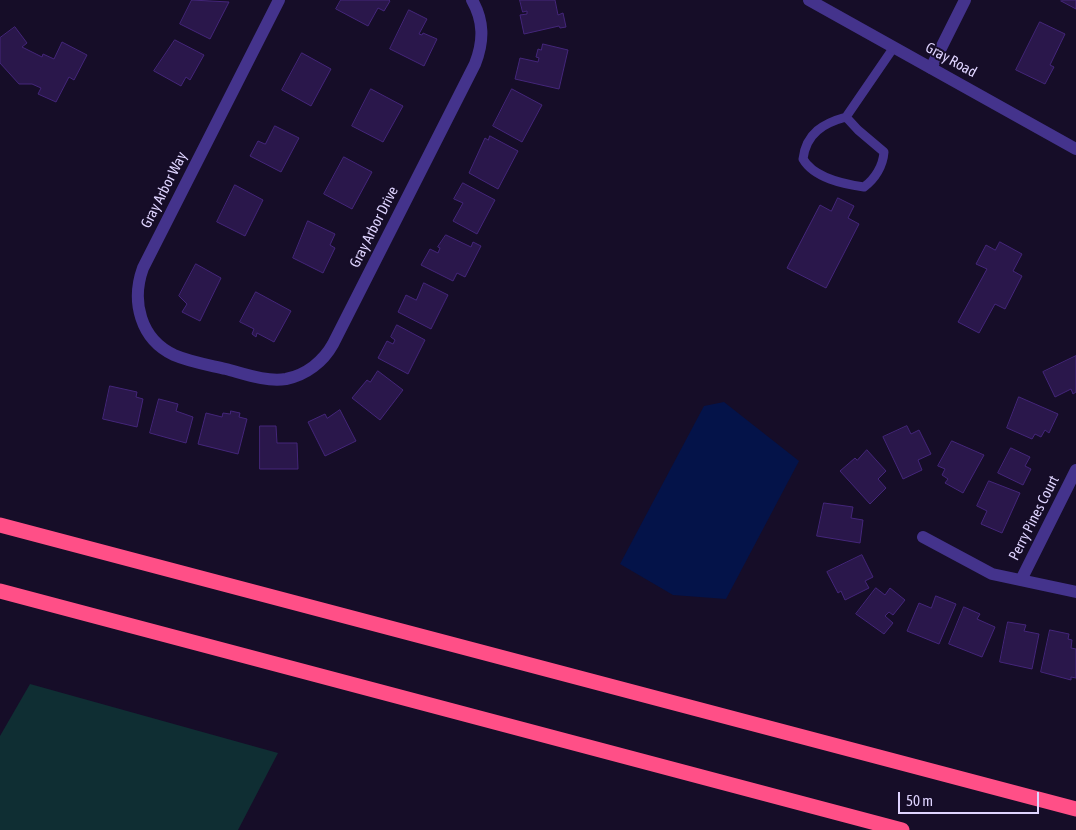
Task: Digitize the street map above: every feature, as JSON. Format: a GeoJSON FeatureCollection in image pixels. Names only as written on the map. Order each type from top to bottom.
{"type":"FeatureCollection","features":[{"type":"Feature","properties":{"kind":"highway"},"geometry":{"type":"LineString","coordinates":[[0,525],[1076,809]]}},
{"type":"Feature","properties":{"kind":"highway"},"geometry":{"type":"LineString","coordinates":[[0,591],[902,830]]}},
{"type":"Feature","properties":{"kind":"street","name":"Gray Arbor Way"},"geometry":{"type":"LineString","coordinates":[[213,366],[176,356],[155,341],[140,318],[137,284],[279,0]]}},
{"type":"Feature","properties":{"kind":"street","name":"Gray Arbor Drive"},"geometry":{"type":"LineString","coordinates":[[213,366],[267,379],[285,379],[310,370],[329,352],[476,64],[482,47],[482,29],[472,0]]}},
{"type":"Feature","properties":{"kind":"street","name":"Gray Road"},"geometry":{"type":"LineString","coordinates":[[809,0],[1076,148]]}},
{"type":"Feature","properties":{"kind":"street"},"geometry":{"type":"LineString","coordinates":[[931,68],[965,0]]}},
{"type":"Feature","properties":{"kind":"street","name":"Perry Pines Court"},"geometry":{"type":"LineString","coordinates":[[1021,580],[1076,470]]}},
{"type":"Feature","properties":{"kind":"street","name":"Perry Pines Court"},"geometry":{"type":"LineString","coordinates":[[923,537],[980,569],[1076,592]]}},
{"type":"Feature","properties":{"kind":"lane"},"geometry":{"type":"LineString","coordinates":[[846,117],[884,152],[883,160],[873,181],[864,187],[852,185],[812,170],[803,159],[804,148],[817,129],[830,121],[846,117],[894,47]]}},
{"type":"Feature","properties":{"kind":"green space"},"geometry":{"type":"Polygon","coordinates":[[[30,684],[278,753],[238,830],[0,830],[0,736],[30,684]]]}},
{"type":"Feature","properties":{"kind":"shaded area"},"geometry":{"type":"Polygon","coordinates":[[[724,402],[799,461],[726,599],[673,595],[620,564],[704,406],[724,402]]]}},
{"type":"Feature","properties":{"kind":"building"},"geometry":{"type":"Polygon","coordinates":[[[192,0],[229,2],[210,39],[180,24],[192,0]]]}},
{"type":"Feature","properties":{"kind":"building"},"geometry":{"type":"Polygon","coordinates":[[[341,0],[390,1],[384,11],[378,8],[368,26],[336,9],[341,0]]]}},
{"type":"Feature","properties":{"kind":"building"},"geometry":{"type":"Polygon","coordinates":[[[520,0],[555,0],[558,15],[563,13],[566,27],[560,28],[559,26],[524,34],[520,15],[527,14],[527,11],[523,12],[520,0]]]}},
{"type":"Feature","properties":{"kind":"building"},"geometry":{"type":"Polygon","coordinates":[[[1076,0],[1076,9],[1061,1],[1076,0]]]}},
{"type":"Feature","properties":{"kind":"building"},"geometry":{"type":"Polygon","coordinates":[[[409,10],[427,19],[419,34],[422,35],[423,33],[437,39],[424,66],[390,49],[409,10]]]}},
{"type":"Feature","properties":{"kind":"building"},"geometry":{"type":"Polygon","coordinates":[[[1040,22],[1065,34],[1050,65],[1054,67],[1045,84],[1016,70],[1040,22]]]}},
{"type":"Feature","properties":{"kind":"building"},"geometry":{"type":"Polygon","coordinates":[[[15,27],[27,43],[22,47],[42,57],[43,54],[54,59],[62,42],[87,55],[74,80],[69,77],[56,102],[38,94],[41,88],[32,84],[19,84],[0,63],[0,38],[15,27]]]}},
{"type":"Feature","properties":{"kind":"building"},"geometry":{"type":"Polygon","coordinates":[[[175,40],[204,55],[190,80],[186,77],[181,86],[154,71],[175,40]]]}},
{"type":"Feature","properties":{"kind":"building"},"geometry":{"type":"Polygon","coordinates":[[[543,44],[568,50],[559,89],[515,79],[520,58],[538,62],[539,58],[536,57],[538,49],[541,50],[543,44]]]}},
{"type":"Feature","properties":{"kind":"building"},"geometry":{"type":"Polygon","coordinates":[[[302,53],[331,69],[311,106],[282,90],[302,53]]]}},
{"type":"Feature","properties":{"kind":"building"},"geometry":{"type":"Polygon","coordinates":[[[371,89],[403,106],[383,142],[352,126],[371,89]]]}},
{"type":"Feature","properties":{"kind":"building"},"geometry":{"type":"Polygon","coordinates":[[[512,89],[542,105],[522,142],[493,126],[512,89]]]}},
{"type":"Feature","properties":{"kind":"building"},"geometry":{"type":"Polygon","coordinates":[[[275,126],[299,138],[281,172],[250,156],[258,141],[265,144],[275,126]]]}},
{"type":"Feature","properties":{"kind":"building"},"geometry":{"type":"Polygon","coordinates":[[[490,136],[518,151],[498,189],[469,173],[485,138],[488,140],[490,136]]]}},
{"type":"Feature","properties":{"kind":"building"},"geometry":{"type":"Polygon","coordinates":[[[344,157],[372,172],[352,209],[324,194],[344,157]]]}},
{"type":"Feature","properties":{"kind":"building"},"geometry":{"type":"Polygon","coordinates":[[[463,183],[495,200],[477,234],[453,221],[463,203],[454,199],[463,183]]]}},
{"type":"Feature","properties":{"kind":"building"},"geometry":{"type":"Polygon","coordinates":[[[235,185],[263,200],[245,236],[217,222],[235,185]]]}},
{"type":"Feature","properties":{"kind":"building"},"geometry":{"type":"Polygon","coordinates":[[[838,198],[854,206],[848,218],[859,224],[826,288],[787,268],[820,205],[831,211],[838,198]]]}},
{"type":"Feature","properties":{"kind":"building"},"geometry":{"type":"Polygon","coordinates":[[[308,221],[335,234],[330,245],[335,248],[323,273],[293,258],[308,221]]]}},
{"type":"Feature","properties":{"kind":"building"},"geometry":{"type":"Polygon","coordinates":[[[446,235],[471,247],[473,242],[481,246],[465,277],[457,273],[453,281],[421,265],[430,249],[438,253],[440,248],[438,247],[446,235]]]}},
{"type":"Feature","properties":{"kind":"building"},"geometry":{"type":"Polygon","coordinates":[[[1000,242],[1022,254],[1013,271],[1022,276],[1005,309],[995,304],[979,333],[958,322],[987,269],[976,264],[986,245],[995,250],[1000,242]]]}},
{"type":"Feature","properties":{"kind":"building"},"geometry":{"type":"Polygon","coordinates":[[[196,264],[221,278],[200,321],[182,312],[187,304],[179,296],[196,264]]]}},
{"type":"Feature","properties":{"kind":"building"},"geometry":{"type":"Polygon","coordinates":[[[424,283],[448,295],[431,329],[398,312],[406,295],[416,300],[424,283]]]}},
{"type":"Feature","properties":{"kind":"building"},"geometry":{"type":"Polygon","coordinates":[[[256,292],[291,311],[274,342],[257,333],[256,337],[252,334],[254,329],[240,322],[256,292]]]}},
{"type":"Feature","properties":{"kind":"building"},"geometry":{"type":"Polygon","coordinates":[[[397,325],[425,340],[408,374],[378,358],[387,341],[393,344],[395,340],[391,337],[397,325]]]}},
{"type":"Feature","properties":{"kind":"building"},"geometry":{"type":"Polygon","coordinates":[[[1076,356],[1076,392],[1073,394],[1071,389],[1055,397],[1043,372],[1076,356]]]}},
{"type":"Feature","properties":{"kind":"building"},"geometry":{"type":"Polygon","coordinates":[[[378,371],[403,390],[380,420],[352,398],[367,380],[370,382],[378,371]]]}},
{"type":"Feature","properties":{"kind":"building"},"geometry":{"type":"Polygon","coordinates":[[[110,386],[137,392],[136,397],[143,399],[137,427],[103,419],[110,386]]]}},
{"type":"Feature","properties":{"kind":"building"},"geometry":{"type":"Polygon","coordinates":[[[1019,397],[1058,414],[1049,433],[1045,430],[1041,437],[1035,434],[1032,439],[1007,428],[1019,397]]]}},
{"type":"Feature","properties":{"kind":"building"},"geometry":{"type":"Polygon","coordinates":[[[159,399],[178,404],[176,411],[193,417],[186,443],[150,433],[159,399]]]}},
{"type":"Feature","properties":{"kind":"building"},"geometry":{"type":"Polygon","coordinates":[[[340,410],[356,441],[325,456],[308,422],[325,414],[327,418],[340,410]]]}},
{"type":"Feature","properties":{"kind":"building"},"geometry":{"type":"Polygon","coordinates":[[[231,411],[240,413],[239,417],[247,419],[238,454],[198,444],[206,413],[222,417],[223,413],[230,414],[231,411]]]}},
{"type":"Feature","properties":{"kind":"building"},"geometry":{"type":"Polygon","coordinates":[[[260,426],[276,426],[277,443],[297,443],[298,469],[260,469],[260,426]]]}},
{"type":"Feature","properties":{"kind":"building"},"geometry":{"type":"Polygon","coordinates":[[[907,426],[911,434],[919,430],[931,454],[918,460],[922,470],[903,479],[883,437],[907,426]]]}},
{"type":"Feature","properties":{"kind":"building"},"geometry":{"type":"Polygon","coordinates":[[[952,441],[984,455],[963,493],[945,483],[948,479],[942,475],[945,469],[938,466],[952,441]]]}},
{"type":"Feature","properties":{"kind":"building"},"geometry":{"type":"Polygon","coordinates":[[[1011,448],[1030,457],[1025,466],[1031,469],[1023,485],[998,473],[1011,448]]]}},
{"type":"Feature","properties":{"kind":"building"},"geometry":{"type":"Polygon","coordinates":[[[867,450],[886,471],[878,479],[886,488],[870,504],[840,471],[855,458],[857,460],[867,450]]]}},
{"type":"Feature","properties":{"kind":"building"},"geometry":{"type":"Polygon","coordinates":[[[989,481],[1020,493],[1002,533],[981,524],[987,511],[977,506],[989,481]]]}},
{"type":"Feature","properties":{"kind":"building"},"geometry":{"type":"Polygon","coordinates":[[[824,503],[853,507],[851,518],[863,520],[860,543],[817,536],[824,503]]]}},
{"type":"Feature","properties":{"kind":"building"},"geometry":{"type":"Polygon","coordinates":[[[862,555],[873,577],[865,581],[869,588],[845,600],[841,591],[838,593],[827,572],[862,555]]]}},
{"type":"Feature","properties":{"kind":"building"},"geometry":{"type":"Polygon","coordinates":[[[876,588],[885,595],[890,588],[905,600],[893,615],[889,612],[885,616],[893,623],[884,634],[856,614],[876,588]]]}},
{"type":"Feature","properties":{"kind":"building"},"geometry":{"type":"Polygon","coordinates":[[[936,596],[956,604],[939,644],[907,631],[919,603],[931,608],[936,596]]]}},
{"type":"Feature","properties":{"kind":"building"},"geometry":{"type":"Polygon","coordinates":[[[964,607],[980,614],[977,619],[995,627],[982,657],[949,644],[964,607]]]}},
{"type":"Feature","properties":{"kind":"building"},"geometry":{"type":"Polygon","coordinates":[[[1008,622],[1026,625],[1024,631],[1039,634],[1032,669],[1000,662],[1008,622]]]}},
{"type":"Feature","properties":{"kind":"building"},"geometry":{"type":"Polygon","coordinates":[[[1050,630],[1069,634],[1068,639],[1072,640],[1071,648],[1076,649],[1076,678],[1071,677],[1071,680],[1041,672],[1050,630]]]}}]}
